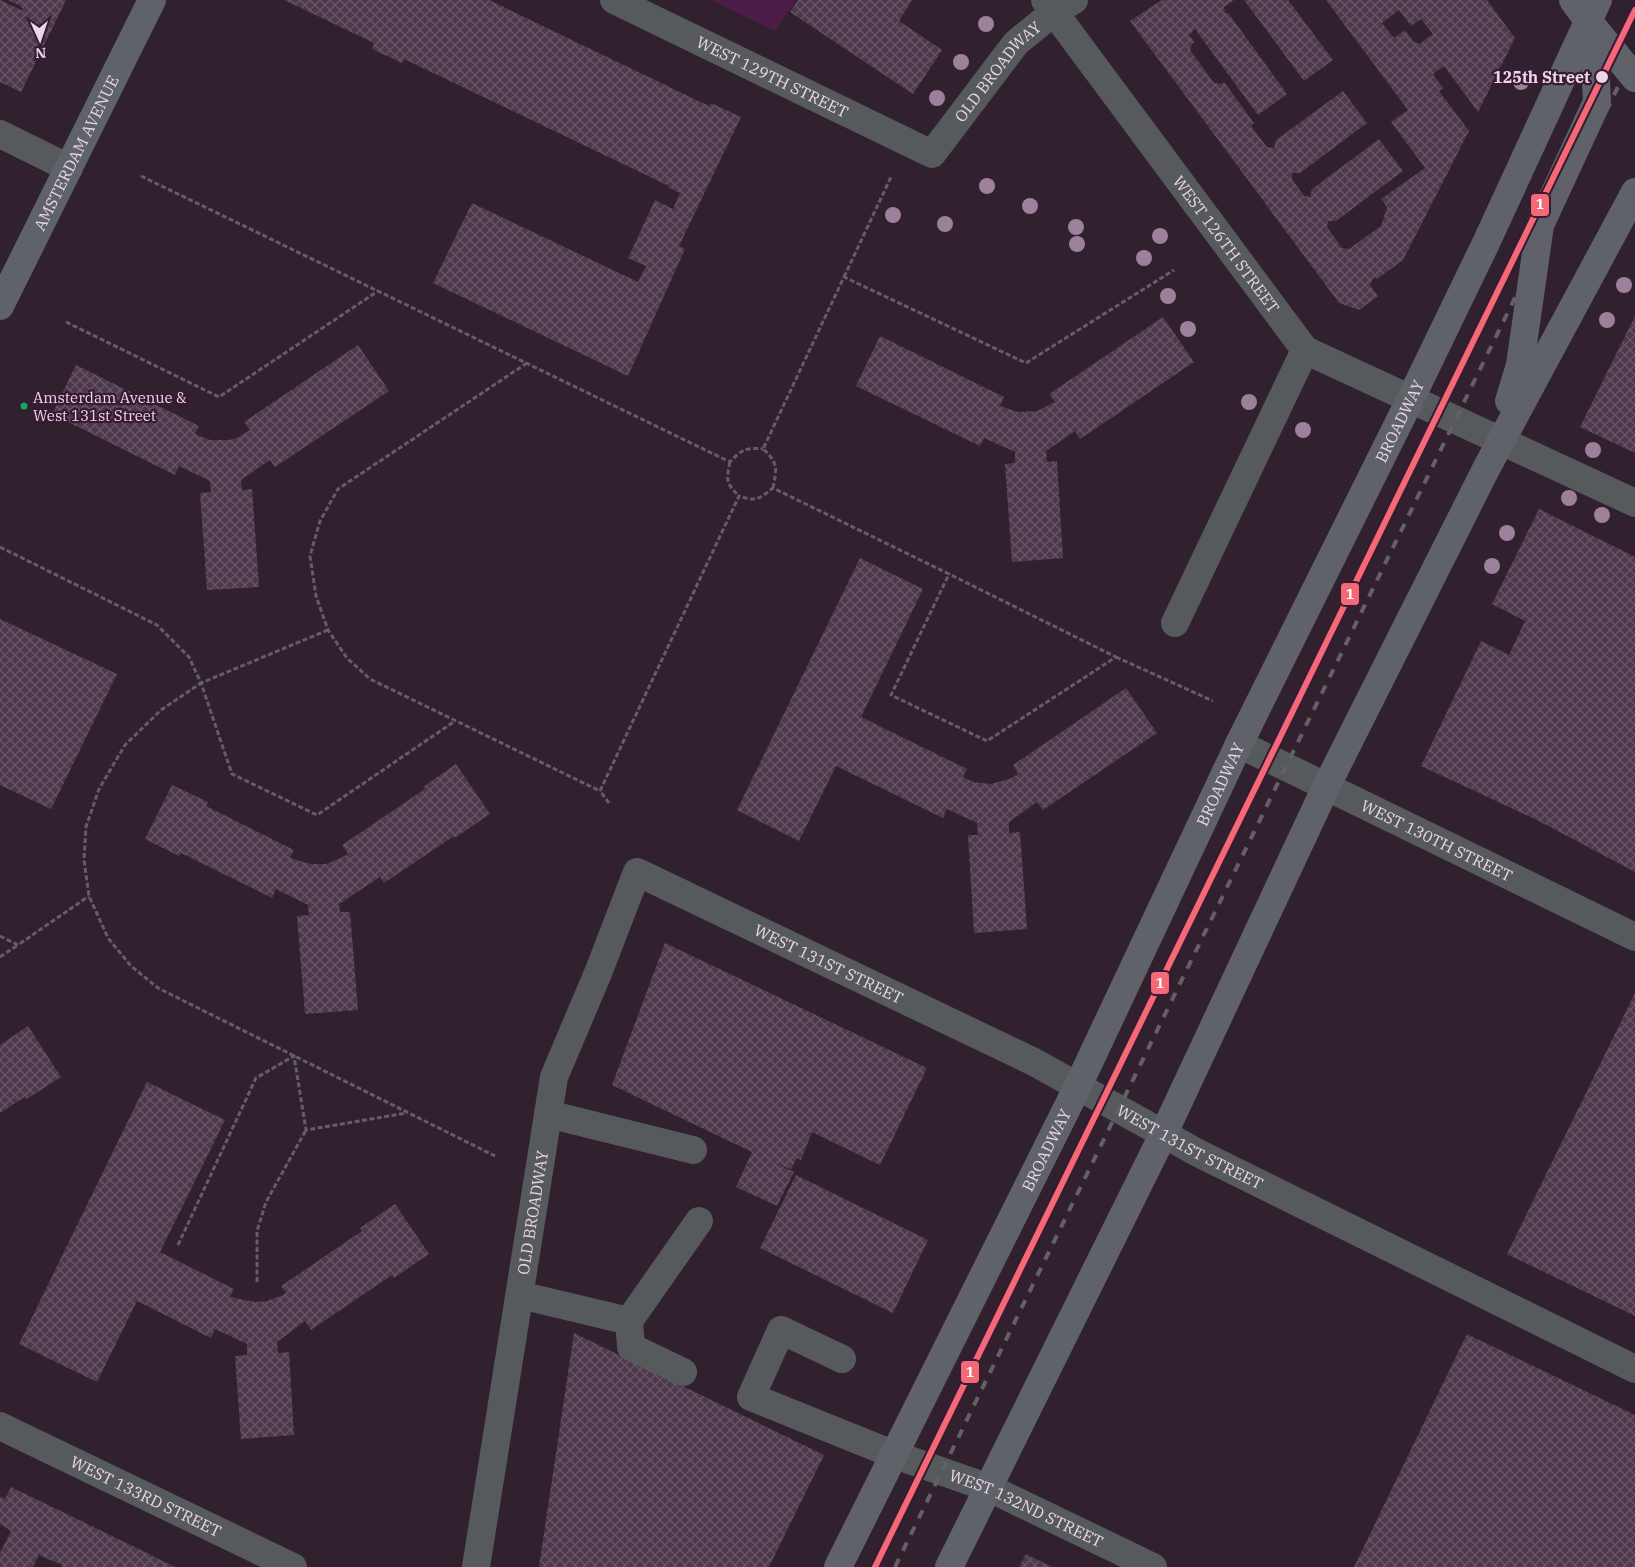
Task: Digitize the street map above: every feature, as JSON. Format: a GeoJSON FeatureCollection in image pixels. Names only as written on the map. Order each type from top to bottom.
{"type":"FeatureCollection","features":[{"type":"Feature","properties":{"kind":"main road","name":"AMSTERDAM AVENUE"},"geometry":{"type":"LineString","coordinates":[[0,306],[152,0]]}},
{"type":"Feature","properties":{"kind":"main road"},"geometry":{"type":"LineString","coordinates":[[1573,0],[1594,11],[1635,78]]}},
{"type":"Feature","properties":{"kind":"main road"},"geometry":{"type":"LineString","coordinates":[[1502,440],[1507,408],[1520,366],[1540,225],[1597,102],[1594,11]]}},
{"type":"Feature","properties":{"kind":"main road","name":"BROADWAY"},"geometry":{"type":"LineString","coordinates":[[838,1567],[1077,1088],[1239,744],[1486,243],[1594,11]]}},
{"type":"Feature","properties":{"kind":"main road"},"geometry":{"type":"LineString","coordinates":[[949,1567],[1163,1135],[1326,786],[1502,440],[1635,192]]}},
{"type":"Feature","properties":{"kind":"street","name":"WEST 129TH STREET"},"geometry":{"type":"LineString","coordinates":[[614,0],[932,154]]}},
{"type":"Feature","properties":{"kind":"street","name":"OLD BROADWAY"},"geometry":{"type":"LineString","coordinates":[[932,154],[1016,43],[1058,4]]}},
{"type":"Feature","properties":{"kind":"street","name":"WEST 126TH STREET"},"geometry":{"type":"LineString","coordinates":[[1058,4],[1305,350],[1502,440]]}},
{"type":"Feature","properties":{"kind":"street"},"geometry":{"type":"LineString","coordinates":[[0,134],[69,168]]}},
{"type":"Feature","properties":{"kind":"street"},"geometry":{"type":"LineString","coordinates":[[1175,623],[1305,350]]}},
{"type":"Feature","properties":{"kind":"street"},"geometry":{"type":"LineString","coordinates":[[1502,440],[1635,503]]}},
{"type":"Feature","properties":{"kind":"street","name":"WEST 130TH STREET"},"geometry":{"type":"LineString","coordinates":[[1239,744],[1635,937]]}},
{"type":"Feature","properties":{"kind":"street","name":"OLD BROADWAY"},"geometry":{"type":"LineString","coordinates":[[476,1567],[554,1077],[598,973],[637,872]]}},
{"type":"Feature","properties":{"kind":"street","name":"WEST 131ST STREET"},"geometry":{"type":"LineString","coordinates":[[637,872],[1034,1062],[1163,1135],[1635,1369]]}},
{"type":"Feature","properties":{"kind":"street"},"geometry":{"type":"LineString","coordinates":[[548,1114],[693,1150]]}},
{"type":"Feature","properties":{"kind":"street"},"geometry":{"type":"LineString","coordinates":[[683,1372],[631,1347],[629,1321],[699,1221]]}},
{"type":"Feature","properties":{"kind":"street"},"geometry":{"type":"LineString","coordinates":[[520,1294],[629,1321]]}},
{"type":"Feature","properties":{"kind":"street","name":"WEST 132ND STREET"},"geometry":{"type":"LineString","coordinates":[[842,1359],[781,1330],[751,1396],[895,1455],[989,1488],[1153,1567]]}},
{"type":"Feature","properties":{"kind":"street","name":"WEST 133RD STREET"},"geometry":{"type":"LineString","coordinates":[[0,1426],[293,1567]]}},
{"type":"Feature","properties":{"kind":"path"},"geometry":{"type":"LineString","coordinates":[[141,176],[730,462]]}},
{"type":"Feature","properties":{"kind":"path"},"geometry":{"type":"LineString","coordinates":[[763,448],[891,177]]}},
{"type":"Feature","properties":{"kind":"path"},"geometry":{"type":"LineString","coordinates":[[844,277],[1026,363],[1174,270]]}},
{"type":"Feature","properties":{"kind":"path"},"geometry":{"type":"LineString","coordinates":[[66,322],[219,398],[378,291]]}},
{"type":"Feature","properties":{"kind":"path"},"geometry":{"type":"LineString","coordinates":[[527,363],[338,489],[320,520],[310,556],[316,596],[328,630],[347,658],[370,679],[600,791],[609,803]]}},
{"type":"Feature","properties":{"kind":"path"},"geometry":{"type":"LineString","coordinates":[[750,448],[763,448],[771,456],[777,470],[773,488],[762,497],[751,500],[739,496],[729,485],[727,476],[730,462],[739,452],[750,448]]}},
{"type":"Feature","properties":{"kind":"path"},"geometry":{"type":"LineString","coordinates":[[773,488],[1116,656],[1213,701]]}},
{"type":"Feature","properties":{"kind":"path"},"geometry":{"type":"LineString","coordinates":[[600,791],[739,496]]}},
{"type":"Feature","properties":{"kind":"path"},"geometry":{"type":"LineString","coordinates":[[0,547],[157,625],[189,657],[201,683],[232,774],[317,815],[456,721]]}},
{"type":"Feature","properties":{"kind":"path"},"geometry":{"type":"LineString","coordinates":[[949,574],[891,695],[987,741],[1116,656]]}},
{"type":"Feature","properties":{"kind":"path"},"geometry":{"type":"LineString","coordinates":[[328,630],[201,683],[161,710],[126,745],[99,789],[86,827],[84,860],[89,896],[108,938],[131,966],[158,988],[495,1156]]}},
{"type":"Feature","properties":{"kind":"path"},"geometry":{"type":"LineString","coordinates":[[0,957],[89,896]]}},
{"type":"Feature","properties":{"kind":"path"},"geometry":{"type":"LineString","coordinates":[[0,936],[18,945]]}},
{"type":"Feature","properties":{"kind":"path"},"geometry":{"type":"LineString","coordinates":[[257,1282],[257,1232],[266,1202],[306,1130],[294,1056]]}},
{"type":"Feature","properties":{"kind":"path"},"geometry":{"type":"LineString","coordinates":[[178,1245],[256,1078],[294,1056]]}},
{"type":"Feature","properties":{"kind":"path"},"geometry":{"type":"LineString","coordinates":[[306,1130],[408,1113]]}},
{"type":"Feature","properties":{"kind":"shaded area"},"geometry":{"type":"Polygon","coordinates":[[[711,0],[796,0],[775,31],[711,0]]]}},
{"type":"Feature","properties":{"kind":"building"},"geometry":{"type":"Polygon","coordinates":[[[0,0],[23,11],[21,6],[8,0],[66,0],[21,92],[0,82],[0,0]]]}},
{"type":"Feature","properties":{"kind":"building"},"geometry":{"type":"Polygon","coordinates":[[[284,0],[489,0],[709,106],[711,103],[741,117],[679,246],[685,249],[628,376],[433,283],[472,203],[638,282],[646,266],[628,258],[655,200],[673,209],[680,193],[404,59],[402,63],[372,49],[374,43],[284,0]]]}},
{"type":"Feature","properties":{"kind":"building"},"geometry":{"type":"Polygon","coordinates":[[[798,0],[912,0],[899,21],[942,50],[913,94],[790,12],[798,0]]]}},
{"type":"Feature","properties":{"kind":"building"},"geometry":{"type":"Polygon","coordinates":[[[1162,0],[1234,0],[1224,7],[1225,13],[1229,14],[1287,94],[1258,115],[1195,29],[1189,35],[1195,42],[1190,50],[1214,83],[1222,84],[1224,82],[1254,123],[1251,126],[1267,147],[1274,148],[1276,140],[1343,91],[1367,123],[1300,173],[1292,173],[1292,179],[1304,196],[1310,197],[1312,189],[1379,139],[1403,171],[1336,221],[1328,221],[1327,227],[1342,248],[1349,249],[1381,226],[1387,207],[1381,199],[1425,168],[1391,122],[1408,110],[1326,0],[1487,0],[1515,38],[1478,112],[1444,66],[1433,74],[1443,88],[1439,91],[1469,131],[1403,260],[1377,279],[1376,277],[1372,280],[1370,285],[1378,296],[1359,310],[1339,303],[1130,21],[1162,0]],[[1399,10],[1382,23],[1394,38],[1405,30],[1413,41],[1419,44],[1433,34],[1421,19],[1411,26],[1399,10]]]}},
{"type":"Feature","properties":{"kind":"building"},"geometry":{"type":"Polygon","coordinates":[[[1244,0],[1288,0],[1333,60],[1304,81],[1244,0]]]}},
{"type":"Feature","properties":{"kind":"building"},"geometry":{"type":"Polygon","coordinates":[[[1635,316],[1635,453],[1580,427],[1635,316]]]}},
{"type":"Feature","properties":{"kind":"building"},"geometry":{"type":"Polygon","coordinates":[[[1163,317],[1194,362],[1080,439],[1075,431],[1046,451],[1047,462],[1057,461],[1063,558],[1012,562],[1005,464],[1015,463],[1015,452],[984,438],[980,446],[856,386],[880,336],[1004,397],[1000,406],[1018,412],[1037,411],[1055,402],[1049,394],[1163,317]]]}},
{"type":"Feature","properties":{"kind":"building"},"geometry":{"type":"Polygon","coordinates":[[[358,345],[389,391],[275,467],[270,460],[241,480],[242,490],[252,489],[259,587],[207,590],[200,493],[211,492],[210,481],[179,466],[175,475],[52,414],[76,365],[199,426],[195,434],[210,440],[229,440],[237,438],[250,430],[244,422],[358,345]]]}},
{"type":"Feature","properties":{"kind":"building"},"geometry":{"type":"Polygon","coordinates":[[[1539,509],[1635,557],[1635,872],[1537,820],[1421,766],[1481,641],[1509,655],[1525,621],[1492,604],[1539,509]]]}},
{"type":"Feature","properties":{"kind":"building"},"geometry":{"type":"Polygon","coordinates":[[[860,558],[923,589],[861,717],[967,769],[963,777],[973,782],[991,784],[1012,778],[1018,774],[1013,765],[1126,688],[1157,733],[1043,810],[1037,802],[1009,822],[1009,833],[1020,832],[1027,929],[974,933],[968,835],[978,835],[977,823],[947,809],[943,818],[836,766],[799,841],[737,810],[860,558]]]}},
{"type":"Feature","properties":{"kind":"building"},"geometry":{"type":"Polygon","coordinates":[[[0,619],[117,674],[51,809],[0,785],[0,619]]]}},
{"type":"Feature","properties":{"kind":"building"},"geometry":{"type":"Polygon","coordinates":[[[456,764],[490,814],[384,883],[380,877],[339,904],[340,912],[350,912],[358,1010],[305,1014],[297,916],[309,915],[308,905],[276,889],[272,898],[181,853],[179,856],[145,839],[172,785],[208,802],[206,806],[294,850],[290,858],[310,864],[326,864],[348,854],[342,845],[425,789],[423,787],[456,764]]]}},
{"type":"Feature","properties":{"kind":"building"},"geometry":{"type":"Polygon","coordinates":[[[665,943],[927,1068],[880,1165],[812,1132],[801,1160],[797,1158],[791,1169],[773,1162],[794,1172],[777,1206],[736,1187],[752,1152],[612,1085],[665,943]]]}},
{"type":"Feature","properties":{"kind":"building"},"geometry":{"type":"Polygon","coordinates":[[[1635,993],[1635,1316],[1507,1254],[1635,993]]]}},
{"type":"Feature","properties":{"kind":"building"},"geometry":{"type":"Polygon","coordinates":[[[28,1026],[61,1077],[27,1099],[25,1097],[0,1113],[0,1045],[28,1026]]]}},
{"type":"Feature","properties":{"kind":"building"},"geometry":{"type":"Polygon","coordinates":[[[147,1082],[225,1120],[160,1252],[234,1289],[230,1297],[255,1302],[267,1301],[283,1295],[286,1293],[281,1286],[362,1231],[360,1228],[395,1204],[429,1254],[394,1278],[392,1275],[311,1330],[305,1321],[277,1342],[278,1353],[289,1352],[294,1435],[241,1439],[235,1356],[247,1355],[247,1344],[215,1329],[211,1338],[137,1301],[97,1382],[19,1344],[147,1082]]]}},
{"type":"Feature","properties":{"kind":"building"},"geometry":{"type":"Polygon","coordinates":[[[796,1175],[928,1240],[893,1313],[760,1248],[796,1175]]]}},
{"type":"Feature","properties":{"kind":"building"},"geometry":{"type":"Polygon","coordinates":[[[574,1333],[824,1455],[769,1567],[539,1567],[574,1333]]]}},
{"type":"Feature","properties":{"kind":"building"},"geometry":{"type":"Polygon","coordinates":[[[1467,1334],[1635,1415],[1635,1567],[1354,1567],[1467,1334]]]}},
{"type":"Feature","properties":{"kind":"building"},"geometry":{"type":"Polygon","coordinates":[[[11,1487],[175,1567],[61,1567],[62,1565],[39,1555],[33,1567],[0,1567],[0,1553],[11,1531],[0,1524],[0,1497],[5,1499],[11,1487]]]}},
{"type":"Feature","properties":{"kind":"building"},"geometry":{"type":"Polygon","coordinates":[[[1026,1554],[1052,1567],[1019,1567],[1026,1554]]]}},
{"type":"Feature","properties":{"kind":"railway"},"geometry":{"type":"LineString","coordinates":[[895,1567],[1635,52]]}},
{"type":"Feature","properties":{"kind":"transit line","name":"1"},"geometry":{"type":"LineString","coordinates":[[875,1567],[1635,10]]}},
{"type":"Feature","properties":{"kind":"place","name":"125th Street"},"geometry":{"type":"Point","coordinates":[1602,77]}},
{"type":"Feature","properties":{"kind":"place","name":"Amsterdam Avenue & West 131st Street"},"geometry":{"type":"Point","coordinates":[24,406]}}]}
